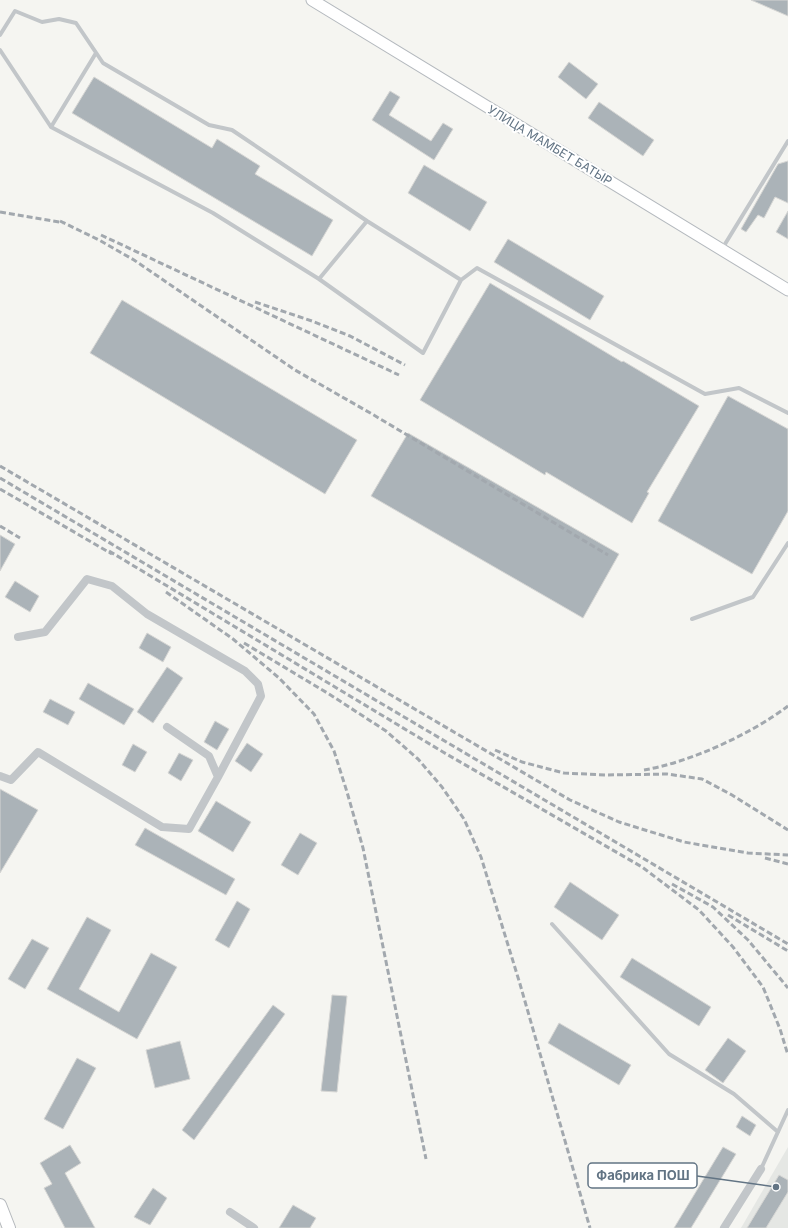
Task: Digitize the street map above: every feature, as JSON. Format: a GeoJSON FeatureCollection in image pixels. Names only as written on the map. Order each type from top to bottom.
{"type":"FeatureCollection","features":[{"type":"Feature","properties":{"kind":"main road","name":"УЛИЦА МАМБЕТ БАТЫР"},"geometry":{"type":"LineString","coordinates":[[312,0],[788,290]]}},
{"type":"Feature","properties":{"kind":"main road"},"geometry":{"type":"LineString","coordinates":[[0,1207],[9,1228]]}},
{"type":"Feature","properties":{"kind":"street"},"geometry":{"type":"LineString","coordinates":[[0,776],[11,780],[38,752],[162,826],[189,829],[261,696],[258,684],[245,671],[148,614],[112,586],[87,579],[45,632],[18,637]]}},
{"type":"Feature","properties":{"kind":"street"},"geometry":{"type":"LineString","coordinates":[[167,727],[209,756],[218,777]]}},
{"type":"Feature","properties":{"kind":"street"},"geometry":{"type":"LineString","coordinates":[[724,1228],[761,1169]]}},
{"type":"Feature","properties":{"kind":"street"},"geometry":{"type":"LineString","coordinates":[[230,1212],[254,1228]]}},
{"type":"Feature","properties":{"kind":"lane"},"geometry":{"type":"LineString","coordinates":[[0,35],[15,11],[42,22],[59,19],[76,23],[103,64],[209,125],[232,130],[366,221],[461,280]]}},
{"type":"Feature","properties":{"kind":"lane"},"geometry":{"type":"LineString","coordinates":[[0,50],[51,127],[213,213],[319,279],[423,353],[461,280],[477,268],[705,394],[739,388],[788,413]]}},
{"type":"Feature","properties":{"kind":"lane"},"geometry":{"type":"LineString","coordinates":[[51,127],[96,53]]}},
{"type":"Feature","properties":{"kind":"lane"},"geometry":{"type":"LineString","coordinates":[[722,249],[788,141]]}},
{"type":"Feature","properties":{"kind":"lane"},"geometry":{"type":"LineString","coordinates":[[319,279],[366,221]]}},
{"type":"Feature","properties":{"kind":"lane"},"geometry":{"type":"LineString","coordinates":[[692,619],[753,597],[788,544]]}},
{"type":"Feature","properties":{"kind":"lane"},"geometry":{"type":"LineString","coordinates":[[552,924],[670,1054],[734,1094],[778,1132]]}},
{"type":"Feature","properties":{"kind":"lane"},"geometry":{"type":"LineString","coordinates":[[761,1169],[788,1110]]}},
{"type":"Feature","properties":{"kind":"shaded area"},"geometry":{"type":"Polygon","coordinates":[[[788,1147],[788,1228],[741,1228],[788,1147]]]}},
{"type":"Feature","properties":{"kind":"building"},"geometry":{"type":"Polygon","coordinates":[[[751,0],[788,0],[788,16],[751,0]]]}},
{"type":"Feature","properties":{"kind":"building"},"geometry":{"type":"Polygon","coordinates":[[[569,62],[598,84],[586,99],[558,77],[569,62]]]}},
{"type":"Feature","properties":{"kind":"building"},"geometry":{"type":"Polygon","coordinates":[[[94,77],[212,148],[217,139],[260,166],[255,174],[333,220],[312,256],[72,113],[94,77]]]}},
{"type":"Feature","properties":{"kind":"building"},"geometry":{"type":"Polygon","coordinates":[[[390,91],[400,97],[389,115],[431,141],[443,123],[453,129],[434,160],[372,120],[390,91]]]}},
{"type":"Feature","properties":{"kind":"building"},"geometry":{"type":"Polygon","coordinates":[[[599,102],[654,140],[643,156],[588,118],[599,102]]]}},
{"type":"Feature","properties":{"kind":"building"},"geometry":{"type":"Polygon","coordinates":[[[788,161],[788,203],[775,197],[764,218],[758,215],[746,232],[741,229],[778,164],[788,161]]]}},
{"type":"Feature","properties":{"kind":"building"},"geometry":{"type":"Polygon","coordinates":[[[424,165],[487,202],[470,231],[408,193],[424,165]]]}},
{"type":"Feature","properties":{"kind":"building"},"geometry":{"type":"Polygon","coordinates":[[[788,211],[788,239],[776,232],[788,211]]]}},
{"type":"Feature","properties":{"kind":"building"},"geometry":{"type":"Polygon","coordinates":[[[508,239],[604,296],[590,320],[494,262],[508,239]]]}},
{"type":"Feature","properties":{"kind":"building"},"geometry":{"type":"Polygon","coordinates":[[[490,283],[699,406],[647,492],[649,493],[632,523],[546,472],[545,475],[420,400],[490,283]]]}},
{"type":"Feature","properties":{"kind":"building"},"geometry":{"type":"Polygon","coordinates":[[[122,300],[357,440],[325,494],[90,353],[122,300]]]}},
{"type":"Feature","properties":{"kind":"building"},"geometry":{"type":"Polygon","coordinates":[[[728,396],[788,429],[788,511],[752,574],[658,521],[728,396]]]}},
{"type":"Feature","properties":{"kind":"building"},"geometry":{"type":"Polygon","coordinates":[[[408,433],[619,554],[583,618],[371,496],[408,433]]]}},
{"type":"Feature","properties":{"kind":"building"},"geometry":{"type":"Polygon","coordinates":[[[0,535],[15,544],[0,571],[0,535]]]}},
{"type":"Feature","properties":{"kind":"building"},"geometry":{"type":"Polygon","coordinates":[[[15,581],[39,596],[30,612],[5,597],[15,581]]]}},
{"type":"Feature","properties":{"kind":"building"},"geometry":{"type":"Polygon","coordinates":[[[147,633],[171,647],[163,662],[139,648],[147,633]]]}},
{"type":"Feature","properties":{"kind":"building"},"geometry":{"type":"Polygon","coordinates":[[[167,667],[183,678],[153,723],[137,712],[167,667]]]}},
{"type":"Feature","properties":{"kind":"building"},"geometry":{"type":"Polygon","coordinates":[[[88,683],[134,709],[124,725],[79,699],[88,683]]]}},
{"type":"Feature","properties":{"kind":"building"},"geometry":{"type":"Polygon","coordinates":[[[50,699],[75,712],[68,725],[43,712],[50,699]]]}},
{"type":"Feature","properties":{"kind":"building"},"geometry":{"type":"Polygon","coordinates":[[[215,721],[229,729],[217,750],[204,742],[215,721]]]}},
{"type":"Feature","properties":{"kind":"building"},"geometry":{"type":"Polygon","coordinates":[[[247,743],[263,754],[251,772],[235,761],[247,743]]]}},
{"type":"Feature","properties":{"kind":"building"},"geometry":{"type":"Polygon","coordinates":[[[133,744],[147,752],[135,772],[122,765],[133,744]]]}},
{"type":"Feature","properties":{"kind":"building"},"geometry":{"type":"Polygon","coordinates":[[[179,753],[193,760],[181,781],[168,773],[179,753]]]}},
{"type":"Feature","properties":{"kind":"building"},"geometry":{"type":"Polygon","coordinates":[[[0,789],[38,810],[0,873],[0,789]]]}},
{"type":"Feature","properties":{"kind":"building"},"geometry":{"type":"Polygon","coordinates":[[[216,801],[251,822],[233,852],[198,831],[216,801]]]}},
{"type":"Feature","properties":{"kind":"building"},"geometry":{"type":"Polygon","coordinates":[[[145,828],[235,879],[226,895],[135,845],[145,828]]]}},
{"type":"Feature","properties":{"kind":"building"},"geometry":{"type":"Polygon","coordinates":[[[300,833],[317,843],[298,875],[281,865],[300,833]]]}},
{"type":"Feature","properties":{"kind":"building"},"geometry":{"type":"Polygon","coordinates":[[[570,882],[619,915],[602,940],[554,907],[570,882]]]}},
{"type":"Feature","properties":{"kind":"building"},"geometry":{"type":"Polygon","coordinates":[[[237,901],[250,909],[229,948],[215,940],[237,901]]]}},
{"type":"Feature","properties":{"kind":"building"},"geometry":{"type":"Polygon","coordinates":[[[87,917],[111,930],[79,989],[119,1012],[151,953],[177,967],[137,1039],[47,989],[87,917]]]}},
{"type":"Feature","properties":{"kind":"building"},"geometry":{"type":"Polygon","coordinates":[[[32,939],[49,948],[25,989],[8,979],[32,939]]]}},
{"type":"Feature","properties":{"kind":"building"},"geometry":{"type":"Polygon","coordinates":[[[632,958],[711,1007],[699,1026],[620,977],[632,958]]]}},
{"type":"Feature","properties":{"kind":"building"},"geometry":{"type":"Polygon","coordinates":[[[332,995],[347,996],[337,1092],[321,1091],[332,995]]]}},
{"type":"Feature","properties":{"kind":"building"},"geometry":{"type":"Polygon","coordinates":[[[273,1005],[285,1014],[194,1140],[182,1130],[273,1005]]]}},
{"type":"Feature","properties":{"kind":"building"},"geometry":{"type":"Polygon","coordinates":[[[559,1023],[631,1065],[619,1085],[548,1043],[559,1023]]]}},
{"type":"Feature","properties":{"kind":"building"},"geometry":{"type":"Polygon","coordinates":[[[728,1038],[746,1051],[723,1083],[705,1070],[728,1038]]]}},
{"type":"Feature","properties":{"kind":"building"},"geometry":{"type":"Polygon","coordinates":[[[180,1041],[190,1079],[155,1088],[146,1050],[180,1041]]]}},
{"type":"Feature","properties":{"kind":"building"},"geometry":{"type":"Polygon","coordinates":[[[77,1058],[96,1068],[63,1129],[44,1119],[77,1058]]]}},
{"type":"Feature","properties":{"kind":"building"},"geometry":{"type":"Polygon","coordinates":[[[742,1116],[756,1125],[750,1136],[736,1127],[742,1116]]]}},
{"type":"Feature","properties":{"kind":"building"},"geometry":{"type":"Polygon","coordinates":[[[70,1145],[81,1163],[65,1173],[95,1228],[65,1228],[44,1188],[52,1184],[40,1163],[70,1145]]]}},
{"type":"Feature","properties":{"kind":"building"},"geometry":{"type":"Polygon","coordinates":[[[723,1147],[736,1154],[691,1228],[674,1228],[723,1147]]]}},
{"type":"Feature","properties":{"kind":"building"},"geometry":{"type":"Polygon","coordinates":[[[779,1175],[788,1180],[788,1192],[766,1228],[747,1228],[779,1175]]]}},
{"type":"Feature","properties":{"kind":"building"},"geometry":{"type":"Polygon","coordinates":[[[153,1188],[167,1198],[150,1225],[134,1217],[153,1188]]]}},
{"type":"Feature","properties":{"kind":"building"},"geometry":{"type":"Polygon","coordinates":[[[293,1205],[316,1218],[310,1228],[279,1228],[293,1205]]]}},
{"type":"Feature","properties":{"kind":"railway"},"geometry":{"type":"LineString","coordinates":[[0,212],[65,223]]}},
{"type":"Feature","properties":{"kind":"railway"},"geometry":{"type":"LineString","coordinates":[[60,221],[99,240],[134,260],[295,370],[372,414],[608,555]]}},
{"type":"Feature","properties":{"kind":"railway"},"geometry":{"type":"LineString","coordinates":[[101,235],[399,375]]}},
{"type":"Feature","properties":{"kind":"railway"},"geometry":{"type":"LineString","coordinates":[[255,302],[312,321],[350,336],[405,365]]}},
{"type":"Feature","properties":{"kind":"railway"},"geometry":{"type":"LineString","coordinates":[[0,466],[570,800],[619,822],[684,842],[748,853],[788,855]]}},
{"type":"Feature","properties":{"kind":"railway"},"geometry":{"type":"LineString","coordinates":[[0,478],[788,944]]}},
{"type":"Feature","properties":{"kind":"railway"},"geometry":{"type":"LineString","coordinates":[[0,489],[112,554]]}},
{"type":"Feature","properties":{"kind":"railway"},"geometry":{"type":"LineString","coordinates":[[0,526],[20,538]]}},
{"type":"Feature","properties":{"kind":"railway"},"geometry":{"type":"LineString","coordinates":[[109,551],[443,752],[642,867],[699,910],[733,947],[763,987],[780,1029],[788,1055]]}},
{"type":"Feature","properties":{"kind":"railway"},"geometry":{"type":"LineString","coordinates":[[166,592],[233,639],[279,678],[314,714],[334,751],[363,848],[426,1159]]}},
{"type":"Feature","properties":{"kind":"railway"},"geometry":{"type":"LineString","coordinates":[[244,643],[329,694],[386,731],[418,759],[442,787],[464,819],[481,857],[520,984],[590,1228]]}},
{"type":"Feature","properties":{"kind":"railway"},"geometry":{"type":"LineString","coordinates":[[644,770],[681,761],[720,746],[756,727],[788,706]]}},
{"type":"Feature","properties":{"kind":"railway"},"geometry":{"type":"LineString","coordinates":[[495,750],[522,762],[564,773],[606,775],[667,774],[702,779],[732,795],[788,830]]}},
{"type":"Feature","properties":{"kind":"railway"},"geometry":{"type":"LineString","coordinates":[[765,858],[788,864]]}},
{"type":"Feature","properties":{"kind":"railway"},"geometry":{"type":"LineString","coordinates":[[672,884],[713,907],[748,940],[788,988]]}},
{"type":"Feature","properties":{"kind":"railway"},"geometry":{"type":"LineString","coordinates":[[728,915],[788,951]]}},
{"type":"Feature","properties":{"kind":"place","name":"Фабрика ПОШ"},"geometry":{"type":"Point","coordinates":[776,1187]}}]}
